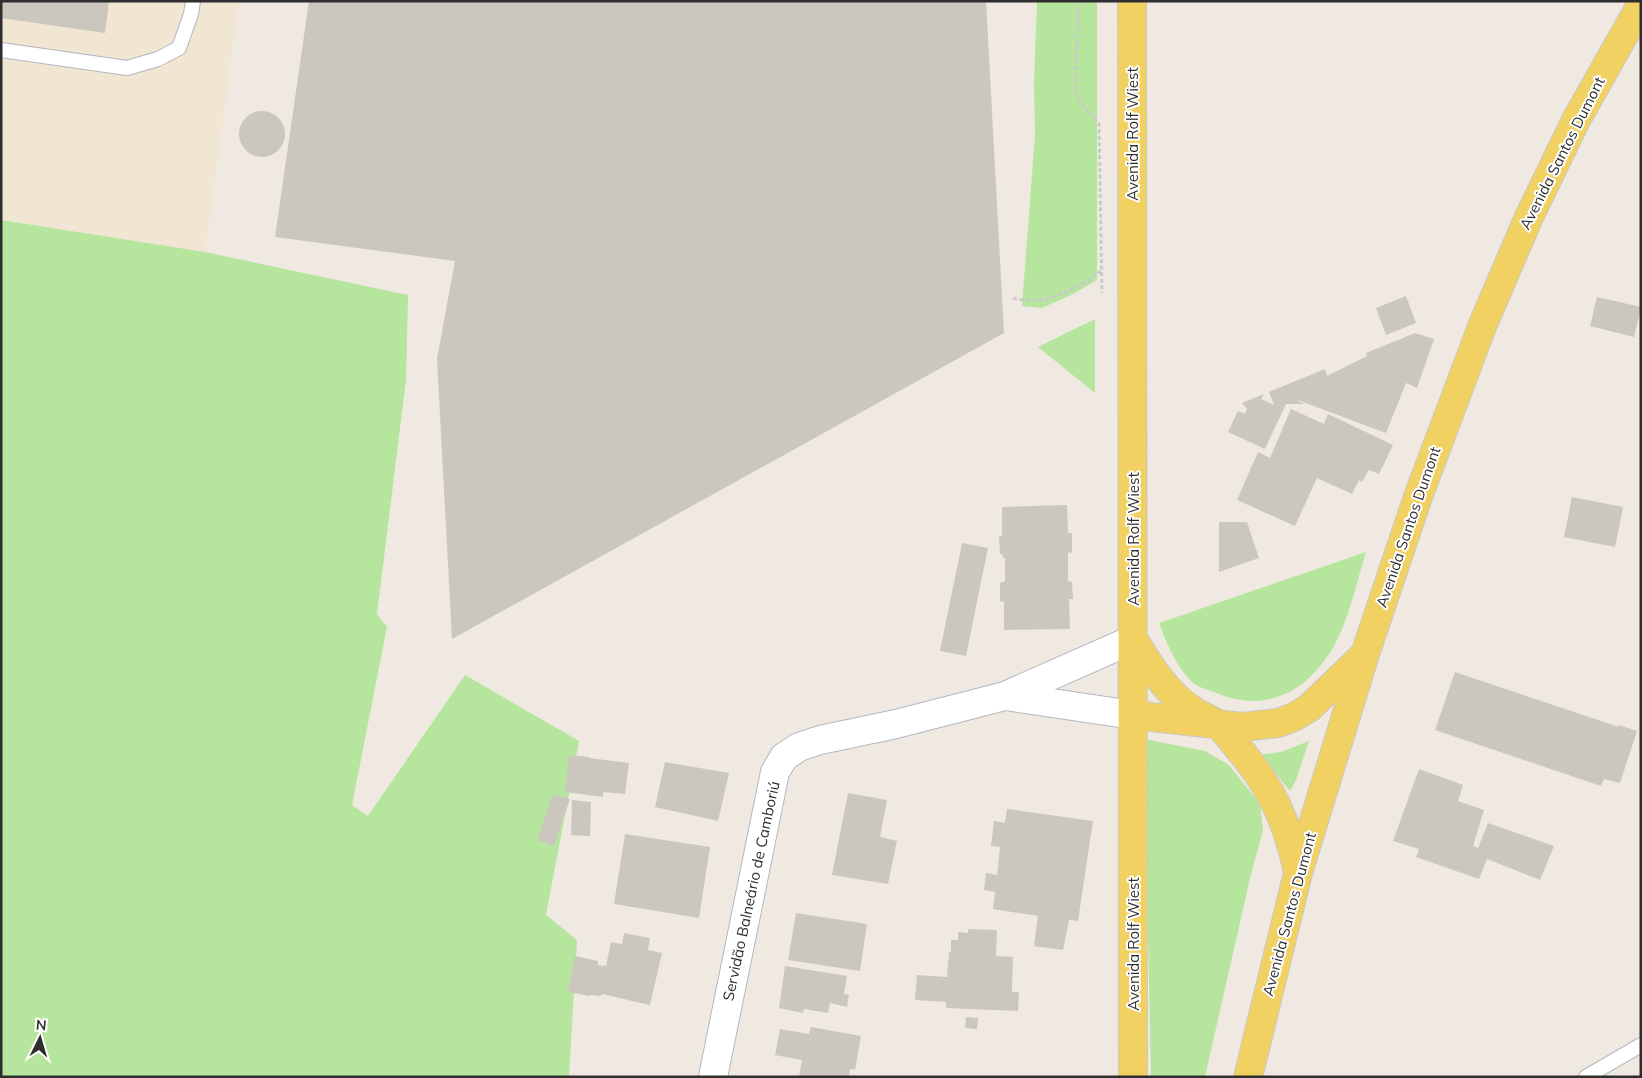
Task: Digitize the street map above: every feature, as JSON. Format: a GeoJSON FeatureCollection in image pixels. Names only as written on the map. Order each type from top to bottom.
{"type":"FeatureCollection","features":[{"type":"Feature","properties":{"kind":"main road","name":"Avenida Rolf Wiest"},"geometry":{"type":"LineString","coordinates":[[1132,1],[1134,1077]]}},
{"type":"Feature","properties":{"kind":"main road","name":"Avenida Santos Dumont"},"geometry":{"type":"LineString","coordinates":[[1248,1077],[1298,873],[1365,654],[1419,494],[1482,324],[1529,217],[1576,120],[1641,5]]}},
{"type":"Feature","properties":{"kind":"main road"},"geometry":{"type":"LineString","coordinates":[[1134,639],[1152,672],[1171,694],[1193,711],[1216,723],[1255,768],[1271,792],[1283,818],[1292,845],[1298,873]]}},
{"type":"Feature","properties":{"kind":"main road"},"geometry":{"type":"LineString","coordinates":[[1133,715],[1242,727],[1278,723],[1294,717],[1309,708],[1365,654]]}},
{"type":"Feature","properties":{"kind":"street","name":"Servidão Balneário de Camboriú"},"geometry":{"type":"LineString","coordinates":[[713,1077],[775,772],[784,757],[799,747],[820,740],[896,724],[1005,696],[1134,639]]}},
{"type":"Feature","properties":{"kind":"street","name":"Servidão Balneário de Camboriú"},"geometry":{"type":"LineString","coordinates":[[1005,696],[1133,715]]}},
{"type":"Feature","properties":{"kind":"lane"},"geometry":{"type":"LineString","coordinates":[[1,50],[127,68],[158,59],[179,48],[191,14],[193,1]]}},
{"type":"Feature","properties":{"kind":"lane"},"geometry":{"type":"LineString","coordinates":[[1586,1077],[1641,1045]]}},
{"type":"Feature","properties":{"kind":"path"},"geometry":{"type":"LineString","coordinates":[[1078,1],[1076,96],[1099,124],[1102,297]]}},
{"type":"Feature","properties":{"kind":"path"},"geometry":{"type":"LineString","coordinates":[[1014,298],[1025,301],[1043,299],[1080,286],[1101,271]]}},
{"type":"Feature","properties":{"kind":"shaded area"},"geometry":{"type":"Polygon","coordinates":[[[1,1],[239,1],[205,252],[1,220],[1,1]]]}},
{"type":"Feature","properties":{"kind":"green space"},"geometry":{"type":"Polygon","coordinates":[[[1037,1],[1097,1],[1097,280],[1073,294],[1042,308],[1022,306],[1035,135],[1034,83],[1037,1]]]}},
{"type":"Feature","properties":{"kind":"green space"},"geometry":{"type":"Polygon","coordinates":[[[1,220],[205,252],[408,295],[406,380],[377,614],[387,627],[352,805],[368,816],[465,675],[579,741],[546,915],[577,940],[569,1077],[1,1077],[1,220]]]}},
{"type":"Feature","properties":{"kind":"green space"},"geometry":{"type":"Polygon","coordinates":[[[1095,319],[1095,393],[1038,347],[1095,319]]]}},
{"type":"Feature","properties":{"kind":"green space"},"geometry":{"type":"Polygon","coordinates":[[[1366,552],[1350,609],[1332,649],[1313,674],[1301,685],[1275,698],[1245,701],[1230,698],[1196,685],[1174,657],[1159,623],[1366,552]]]}},
{"type":"Feature","properties":{"kind":"green space"},"geometry":{"type":"Polygon","coordinates":[[[1144,739],[1205,751],[1229,765],[1260,804],[1263,831],[1251,874],[1205,1077],[1151,1077],[1144,739]]]}},
{"type":"Feature","properties":{"kind":"green space"},"geometry":{"type":"Polygon","coordinates":[[[1309,741],[1296,780],[1290,791],[1257,755],[1281,752],[1309,741]]]}},
{"type":"Feature","properties":{"kind":"building"},"geometry":{"type":"Polygon","coordinates":[[[1,1],[109,1],[105,33],[1,18],[1,1]]]}},
{"type":"Feature","properties":{"kind":"building"},"geometry":{"type":"Polygon","coordinates":[[[309,1],[986,1],[1004,333],[452,639],[437,359],[455,261],[275,237],[309,1]]]}},
{"type":"Feature","properties":{"kind":"building"},"geometry":{"type":"Polygon","coordinates":[[[262,111],[275,115],[281,121],[285,134],[281,147],[275,153],[262,157],[249,153],[243,147],[239,134],[243,121],[249,115],[262,111]]]}},
{"type":"Feature","properties":{"kind":"building"},"geometry":{"type":"Polygon","coordinates":[[[1406,296],[1416,323],[1386,335],[1376,308],[1406,296]]]}},
{"type":"Feature","properties":{"kind":"building"},"geometry":{"type":"Polygon","coordinates":[[[1597,297],[1641,307],[1634,337],[1590,326],[1597,297]]]}},
{"type":"Feature","properties":{"kind":"building"},"geometry":{"type":"Polygon","coordinates":[[[1415,333],[1434,339],[1417,388],[1406,383],[1386,433],[1295,399],[1304,404],[1286,404],[1265,449],[1228,432],[1238,411],[1245,414],[1247,409],[1242,403],[1264,394],[1261,399],[1274,405],[1269,392],[1325,369],[1327,376],[1367,356],[1366,353],[1415,333]]]}},
{"type":"Feature","properties":{"kind":"building"},"geometry":{"type":"Polygon","coordinates":[[[1291,409],[1324,424],[1328,414],[1393,445],[1379,474],[1369,470],[1362,482],[1359,480],[1352,494],[1317,478],[1295,526],[1237,500],[1258,452],[1270,458],[1291,409]]]}},
{"type":"Feature","properties":{"kind":"building"},"geometry":{"type":"Polygon","coordinates":[[[1572,497],[1623,507],[1615,547],[1564,537],[1572,497]]]}},
{"type":"Feature","properties":{"kind":"building"},"geometry":{"type":"Polygon","coordinates":[[[1067,505],[1068,533],[1072,533],[1072,553],[1068,552],[1068,581],[1072,582],[1073,599],[1069,599],[1070,629],[1004,630],[1004,602],[1000,601],[1000,583],[1005,581],[1005,558],[1000,554],[999,536],[1002,536],[1002,507],[1067,505]]]}},
{"type":"Feature","properties":{"kind":"building"},"geometry":{"type":"Polygon","coordinates":[[[1219,522],[1247,522],[1259,558],[1219,572],[1219,522]]]}},
{"type":"Feature","properties":{"kind":"building"},"geometry":{"type":"Polygon","coordinates":[[[962,543],[988,548],[966,656],[940,651],[962,543]]]}},
{"type":"Feature","properties":{"kind":"building"},"geometry":{"type":"Polygon","coordinates":[[[1455,672],[1619,727],[1619,725],[1637,731],[1620,783],[1604,779],[1601,786],[1435,730],[1455,672]]]}},
{"type":"Feature","properties":{"kind":"building"},"geometry":{"type":"Polygon","coordinates":[[[569,755],[629,763],[625,794],[603,792],[603,797],[565,792],[569,755]]]}},
{"type":"Feature","properties":{"kind":"building"},"geometry":{"type":"Polygon","coordinates":[[[665,762],[729,773],[718,821],[655,807],[665,762]]]}},
{"type":"Feature","properties":{"kind":"building"},"geometry":{"type":"Polygon","coordinates":[[[1419,769],[1463,785],[1458,801],[1484,810],[1473,846],[1478,848],[1488,823],[1554,846],[1540,880],[1487,859],[1479,879],[1416,857],[1419,849],[1393,841],[1419,769]]]}},
{"type":"Feature","properties":{"kind":"building"},"geometry":{"type":"Polygon","coordinates":[[[848,793],[887,800],[880,837],[897,841],[888,884],[832,875],[848,793]]]}},
{"type":"Feature","properties":{"kind":"building"},"geometry":{"type":"Polygon","coordinates":[[[553,794],[570,799],[554,846],[537,840],[553,794]]]}},
{"type":"Feature","properties":{"kind":"building"},"geometry":{"type":"Polygon","coordinates":[[[572,800],[591,802],[590,836],[571,835],[572,800]]]}},
{"type":"Feature","properties":{"kind":"building"},"geometry":{"type":"Polygon","coordinates":[[[1007,809],[1093,821],[1078,921],[1069,920],[1063,950],[1034,946],[1038,916],[993,909],[995,892],[984,890],[986,873],[997,875],[1000,847],[991,846],[994,821],[1005,823],[1007,809]]]}},
{"type":"Feature","properties":{"kind":"building"},"geometry":{"type":"Polygon","coordinates":[[[625,834],[710,847],[699,918],[614,904],[625,834]]]}},
{"type":"Feature","properties":{"kind":"building"},"geometry":{"type":"Polygon","coordinates":[[[796,913],[867,924],[860,971],[788,960],[796,913]]]}},
{"type":"Feature","properties":{"kind":"building"},"geometry":{"type":"Polygon","coordinates":[[[968,929],[997,930],[996,956],[1013,957],[1012,992],[1019,992],[1018,1011],[946,1008],[946,1002],[915,1000],[917,975],[947,977],[951,940],[958,940],[958,932],[968,933],[968,929]]]}},
{"type":"Feature","properties":{"kind":"building"},"geometry":{"type":"Polygon","coordinates":[[[624,933],[650,938],[648,950],[662,953],[650,1005],[602,994],[601,996],[590,996],[568,992],[575,956],[598,961],[598,965],[606,966],[611,942],[622,944],[624,933]]]}},
{"type":"Feature","properties":{"kind":"building"},"geometry":{"type":"Polygon","coordinates":[[[785,966],[847,976],[844,994],[849,995],[847,1007],[830,1003],[828,1013],[804,1009],[803,1013],[779,1008],[785,966]]]}},
{"type":"Feature","properties":{"kind":"building"},"geometry":{"type":"Polygon","coordinates":[[[966,1017],[978,1018],[977,1029],[965,1028],[966,1017]]]}},
{"type":"Feature","properties":{"kind":"building"},"geometry":{"type":"Polygon","coordinates":[[[811,1027],[861,1036],[855,1070],[850,1069],[849,1077],[799,1077],[802,1060],[775,1055],[780,1029],[809,1034],[811,1027]]]}}]}
